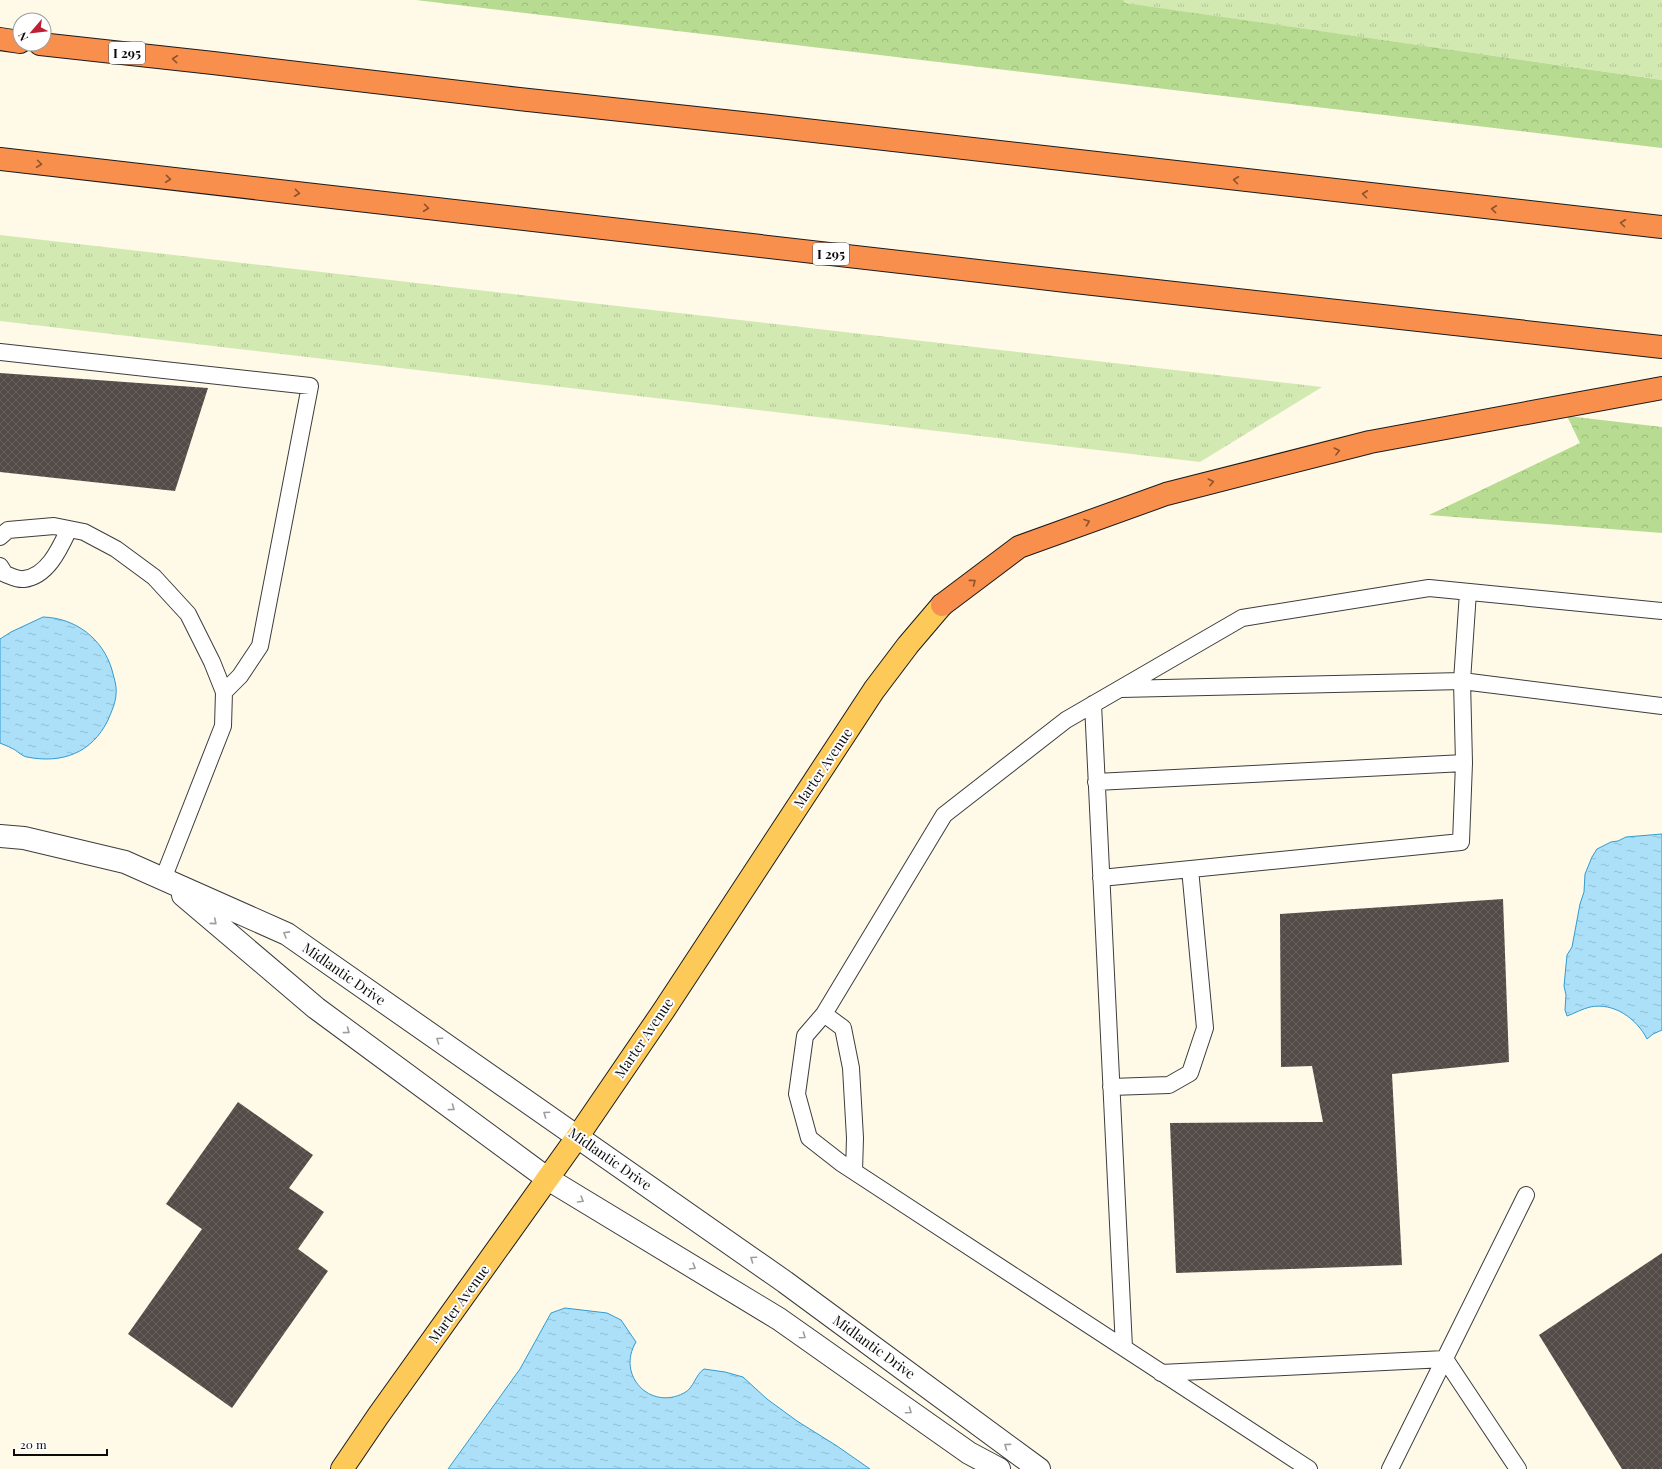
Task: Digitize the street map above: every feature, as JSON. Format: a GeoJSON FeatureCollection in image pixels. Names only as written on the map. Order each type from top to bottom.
{"type":"FeatureCollection","features":[{"type":"Feature","properties":{"kind":"highway"},"geometry":{"type":"LineString","coordinates":[[0,39],[12,41]]}},
{"type":"Feature","properties":{"kind":"highway","name":"I 295"},"geometry":{"type":"LineString","coordinates":[[52,45],[1662,227]]}},
{"type":"Feature","properties":{"kind":"highway","name":"I 295"},"geometry":{"type":"LineString","coordinates":[[0,159],[1066,281],[1662,347]]}},
{"type":"Feature","properties":{"kind":"highway"},"geometry":{"type":"LineString","coordinates":[[942,605],[1018,547],[1166,494],[1370,442],[1662,388]]}},
{"type":"Feature","properties":{"kind":"main road","name":"Marter Avenue"},"geometry":{"type":"LineString","coordinates":[[342,1469],[378,1416],[578,1136],[664,1010],[874,690],[908,645],[942,605]]}},
{"type":"Feature","properties":{"kind":"street","name":"Midlantic Drive"},"geometry":{"type":"LineString","coordinates":[[0,836],[24,838],[125,862],[287,934],[578,1136],[791,1287],[1039,1469]]}},
{"type":"Feature","properties":{"kind":"street","name":"Midlantic Drive"},"geometry":{"type":"LineString","coordinates":[[163,879],[316,1008],[548,1179],[779,1319],[969,1453],[999,1469]]}},
{"type":"Feature","properties":{"kind":"lane"},"geometry":{"type":"LineString","coordinates":[[0,352],[310,386],[260,646],[240,676],[224,692]]}},
{"type":"Feature","properties":{"kind":"lane"},"geometry":{"type":"LineString","coordinates":[[0,537],[8,530],[28,527],[54,526],[84,532],[116,549],[154,577],[188,614],[212,662],[224,692],[223,726],[163,879]]}},
{"type":"Feature","properties":{"kind":"lane"},"geometry":{"type":"LineString","coordinates":[[0,566],[5,574],[22,580],[35,576],[49,564],[69,529]]}},
{"type":"Feature","properties":{"kind":"lane"},"geometry":{"type":"LineString","coordinates":[[1309,1469],[854,1171],[809,1138],[797,1094],[805,1036],[824,1014],[944,815],[1066,720],[1242,618],[1430,588],[1662,611]]}},
{"type":"Feature","properties":{"kind":"lane"},"geometry":{"type":"LineString","coordinates":[[1101,878],[1461,842],[1464,763],[1462,681],[1468,592]]}},
{"type":"Feature","properties":{"kind":"lane"},"geometry":{"type":"LineString","coordinates":[[1119,689],[1462,681],[1662,706]]}},
{"type":"Feature","properties":{"kind":"lane"},"geometry":{"type":"LineString","coordinates":[[1093,704],[1124,1348]]}},
{"type":"Feature","properties":{"kind":"lane"},"geometry":{"type":"LineString","coordinates":[[1096,782],[1464,763]]}},
{"type":"Feature","properties":{"kind":"lane"},"geometry":{"type":"LineString","coordinates":[[1111,1087],[1169,1085],[1190,1073],[1205,1028],[1190,869]]}},
{"type":"Feature","properties":{"kind":"lane"},"geometry":{"type":"LineString","coordinates":[[824,1014],[843,1028],[851,1068],[855,1138],[854,1171]]}},
{"type":"Feature","properties":{"kind":"lane"},"geometry":{"type":"LineString","coordinates":[[1390,1469],[1526,1195]]}},
{"type":"Feature","properties":{"kind":"lane"},"geometry":{"type":"LineString","coordinates":[[1161,1373],[1445,1359]]}},
{"type":"Feature","properties":{"kind":"lane"},"geometry":{"type":"LineString","coordinates":[[1445,1359],[1518,1469]]}},
{"type":"Feature","properties":{"kind":"green space"},"geometry":{"type":"Polygon","coordinates":[[[416,0],[1123,0],[1125,3],[1662,80],[1662,148],[416,0]]]}},
{"type":"Feature","properties":{"kind":"green space"},"geometry":{"type":"Polygon","coordinates":[[[1123,0],[1662,0],[1662,80],[1124,3],[1123,0]]]}},
{"type":"Feature","properties":{"kind":"green space"},"geometry":{"type":"Polygon","coordinates":[[[0,235],[1322,387],[1200,462],[0,321],[0,235]]]}},
{"type":"Feature","properties":{"kind":"green space"},"geometry":{"type":"Polygon","coordinates":[[[1567,416],[1662,427],[1662,533],[1429,515],[1580,443],[1567,416]]]}},
{"type":"Feature","properties":{"kind":"water"},"geometry":{"type":"Polygon","coordinates":[[[43,617],[66,621],[77,626],[95,640],[108,659],[116,688],[116,697],[108,720],[94,741],[75,754],[52,759],[40,759],[25,756],[0,743],[0,639],[11,632],[43,617]]]}},
{"type":"Feature","properties":{"kind":"water"},"geometry":{"type":"Polygon","coordinates":[[[1662,834],[1662,1030],[1653,1034],[1647,1039],[1643,1032],[1631,1019],[1608,1007],[1590,1007],[1567,1016],[1565,1010],[1566,995],[1564,986],[1567,955],[1572,947],[1580,904],[1584,892],[1585,874],[1597,849],[1626,837],[1662,834]]]}},
{"type":"Feature","properties":{"kind":"water"},"geometry":{"type":"Polygon","coordinates":[[[565,1308],[607,1313],[621,1320],[636,1342],[631,1354],[630,1366],[633,1377],[640,1387],[649,1393],[659,1397],[671,1397],[684,1393],[690,1388],[698,1375],[704,1369],[725,1372],[743,1377],[767,1399],[797,1421],[870,1469],[448,1469],[520,1369],[551,1313],[565,1308]]]}},
{"type":"Feature","properties":{"kind":"building"},"geometry":{"type":"Polygon","coordinates":[[[0,373],[208,388],[175,491],[0,472],[0,373]]]}},
{"type":"Feature","properties":{"kind":"building"},"geometry":{"type":"Polygon","coordinates":[[[1503,899],[1509,1062],[1392,1074],[1402,1265],[1176,1273],[1170,1123],[1323,1122],[1312,1066],[1281,1067],[1280,914],[1503,899]]]}},
{"type":"Feature","properties":{"kind":"building"},"geometry":{"type":"Polygon","coordinates":[[[238,1102],[313,1155],[289,1188],[324,1212],[298,1249],[328,1271],[232,1408],[128,1334],[202,1229],[166,1204],[238,1102]]]}},
{"type":"Feature","properties":{"kind":"building"},"geometry":{"type":"Polygon","coordinates":[[[1662,1253],[1662,1469],[1622,1469],[1539,1335],[1662,1253]]]}}]}
